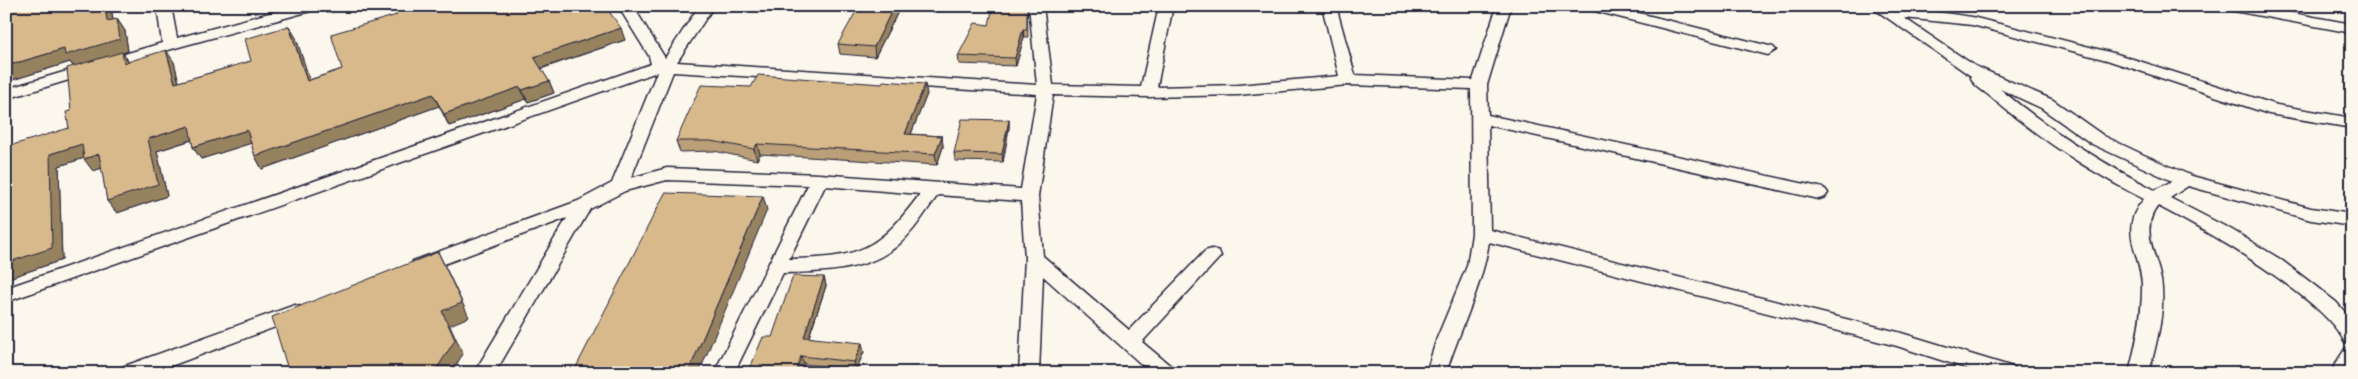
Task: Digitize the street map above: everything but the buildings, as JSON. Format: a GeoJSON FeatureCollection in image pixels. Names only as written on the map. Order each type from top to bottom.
{"type":"FeatureCollection","features":[{"type":"Feature","properties":{"kind":"street"},"geometry":{"type":"LineString","coordinates":[[164,6],[170,45]]}},
{"type":"Feature","properties":{"kind":"street"},"geometry":{"type":"LineString","coordinates":[[6,94],[170,45],[313,6]]}},
{"type":"Feature","properties":{"kind":"street"},"geometry":{"type":"LineString","coordinates":[[625,6],[664,66]]}},
{"type":"Feature","properties":{"kind":"street"},"geometry":{"type":"LineString","coordinates":[[620,187],[664,66],[708,6]]}},
{"type":"Feature","properties":{"kind":"street"},"geometry":{"type":"LineString","coordinates":[[1029,373],[1034,258],[1029,196],[1046,90],[1036,6]]}},
{"type":"Feature","properties":{"kind":"street"},"geometry":{"type":"LineString","coordinates":[[1148,92],[1158,54],[1166,6]]}},
{"type":"Feature","properties":{"kind":"street"},"geometry":{"type":"LineString","coordinates":[[1329,6],[1348,80]]}},
{"type":"Feature","properties":{"kind":"street"},"geometry":{"type":"LineString","coordinates":[[1436,373],[1447,338],[1476,266],[1481,234],[1479,85],[1504,6]]}},
{"type":"Feature","properties":{"kind":"street"},"geometry":{"type":"LineString","coordinates":[[1592,6],[1768,50]]}},
{"type":"Feature","properties":{"kind":"street"},"geometry":{"type":"LineString","coordinates":[[2229,6],[2352,29]]}},
{"type":"Feature","properties":{"kind":"street"},"geometry":{"type":"LineString","coordinates":[[1883,10],[1968,69],[2035,127],[2154,198],[2235,240],[2270,261],[2326,305],[2345,323],[2352,337]]}},
{"type":"Feature","properties":{"kind":"street"},"geometry":{"type":"LineString","coordinates":[[1883,10],[1972,21],[2112,57],[2275,110],[2352,123]]}},
{"type":"Feature","properties":{"kind":"street"},"geometry":{"type":"LineString","coordinates":[[6,294],[664,66],[752,73],[858,76],[1046,90],[1148,92],[1238,90],[1348,80],[1479,85]]}},
{"type":"Feature","properties":{"kind":"street"},"geometry":{"type":"LineString","coordinates":[[1968,69],[2046,104],[2098,140],[2186,180],[2311,214],[2352,220]]}},
{"type":"Feature","properties":{"kind":"street"},"geometry":{"type":"LineString","coordinates":[[1479,118],[1819,193]]}},
{"type":"Feature","properties":{"kind":"street"},"geometry":{"type":"LineString","coordinates":[[399,273],[584,205],[620,187],[667,174],[819,180],[1029,196]]}},
{"type":"Feature","properties":{"kind":"street"},"geometry":{"type":"LineString","coordinates":[[724,373],[819,180]]}},
{"type":"Feature","properties":{"kind":"street"},"geometry":{"type":"LineString","coordinates":[[2139,373],[2149,331],[2152,284],[2144,256],[2140,228],[2143,211],[2154,198],[2186,180]]}},
{"type":"Feature","properties":{"kind":"street"},"geometry":{"type":"LineString","coordinates":[[776,266],[856,260],[872,254],[892,240],[933,190]]}},
{"type":"Feature","properties":{"kind":"street"},"geometry":{"type":"LineString","coordinates":[[484,373],[584,205]]}},
{"type":"Feature","properties":{"kind":"street"},"geometry":{"type":"LineString","coordinates":[[1481,234],[1898,339],[2006,373]]}},
{"type":"Feature","properties":{"kind":"street"},"geometry":{"type":"LineString","coordinates":[[1131,341],[1212,256]]}},
{"type":"Feature","properties":{"kind":"street"},"geometry":{"type":"LineString","coordinates":[[1034,258],[1131,341],[1165,373]]}},
{"type":"Feature","properties":{"kind":"street"},"geometry":{"type":"LineString","coordinates":[[128,373],[307,307]]}},
{"type":"Feature","properties":{"kind":"street"},"geometry":{"type":"LineString","coordinates":[[2343,373],[2344,366],[2352,354]]}}]}
